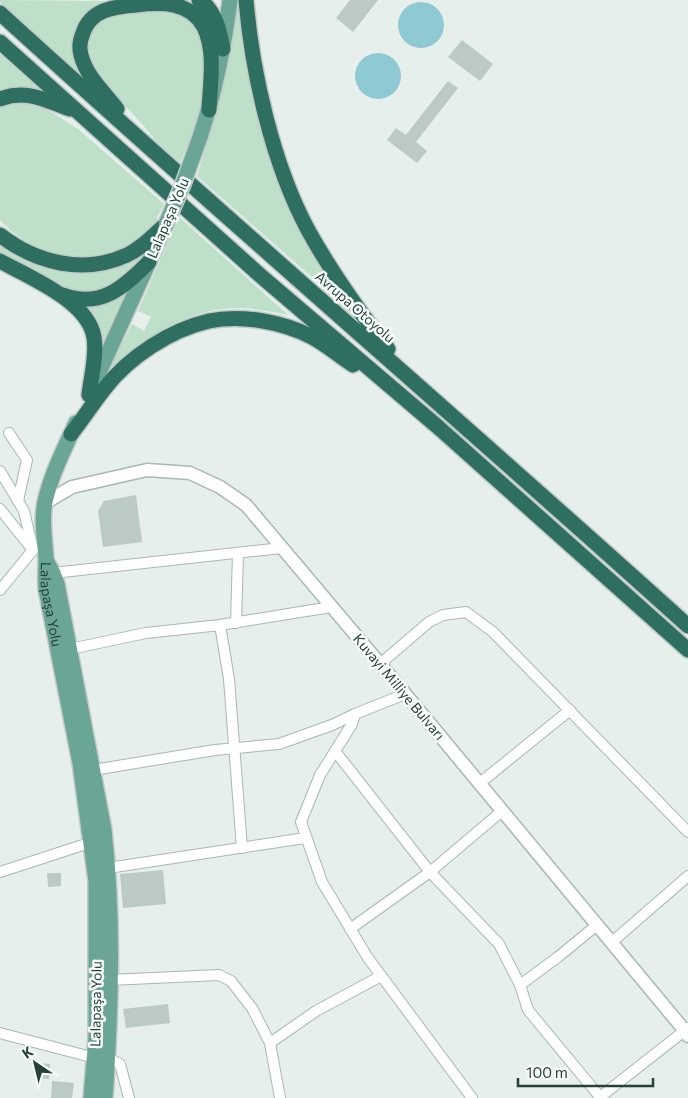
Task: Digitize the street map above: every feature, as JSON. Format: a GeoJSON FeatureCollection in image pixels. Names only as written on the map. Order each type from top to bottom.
{"type":"FeatureCollection","features":[{"type":"Feature","properties":{"kind":"highway"},"geometry":{"type":"LineString","coordinates":[[199,0],[215,18],[223,49]]}},
{"type":"Feature","properties":{"kind":"highway"},"geometry":{"type":"LineString","coordinates":[[246,0],[264,110],[295,203],[331,268],[359,312],[390,352],[399,368]]}},
{"type":"Feature","properties":{"kind":"highway"},"geometry":{"type":"LineString","coordinates":[[131,131],[118,109],[93,80],[80,54],[80,44],[84,30],[94,17],[108,9],[154,3],[168,4],[182,7],[196,16],[203,26],[210,50],[209,110]]}},
{"type":"Feature","properties":{"kind":"highway","name":"Avrupa Otoyolu"},"geometry":{"type":"LineString","coordinates":[[0,13],[688,626]]}},
{"type":"Feature","properties":{"kind":"highway"},"geometry":{"type":"LineString","coordinates":[[0,42],[262,277],[388,384],[688,650]]}},
{"type":"Feature","properties":{"kind":"highway"},"geometry":{"type":"LineString","coordinates":[[0,99],[10,95],[29,95],[78,112]]}},
{"type":"Feature","properties":{"kind":"highway"},"geometry":{"type":"LineString","coordinates":[[0,235],[34,254],[58,262],[86,266],[101,264],[128,254],[140,247],[166,224]]}},
{"type":"Feature","properties":{"kind":"highway"},"geometry":{"type":"LineString","coordinates":[[0,261],[55,291],[69,297],[82,299],[101,298],[116,291],[149,262]]}},
{"type":"Feature","properties":{"kind":"highway"},"geometry":{"type":"LineString","coordinates":[[55,291],[78,309],[89,323],[93,332],[95,350],[88,395]]}},
{"type":"Feature","properties":{"kind":"highway"},"geometry":{"type":"LineString","coordinates":[[71,434],[105,387],[130,362],[173,334],[210,321],[224,319],[261,321],[298,331],[313,338],[355,366],[388,384]]}},
{"type":"Feature","properties":{"kind":"main road","name":"Lalapaşa Yolu"},"geometry":{"type":"LineString","coordinates":[[105,1098],[96,881],[92,842],[74,730],[46,589],[43,532],[45,503],[49,485],[71,434],[183,184],[209,110],[223,49],[230,0]]}},
{"type":"Feature","properties":{"kind":"main road","name":"Lalapaşa Yolu"},"geometry":{"type":"LineString","coordinates":[[44,559],[70,648],[104,830],[108,868],[109,980],[102,1058],[91,1098]]}},
{"type":"Feature","properties":{"kind":"street"},"geometry":{"type":"LineString","coordinates":[[9,433],[27,460],[18,500]]}},
{"type":"Feature","properties":{"kind":"street","name":"Kuvayi Milliye Bulvarı"},"geometry":{"type":"LineString","coordinates":[[45,503],[72,487],[147,470],[190,473],[220,487],[246,505],[687,1032]]}},
{"type":"Feature","properties":{"kind":"street"},"geometry":{"type":"LineString","coordinates":[[0,471],[24,511],[44,559]]}},
{"type":"Feature","properties":{"kind":"street"},"geometry":{"type":"LineString","coordinates":[[0,509],[44,559]]}},
{"type":"Feature","properties":{"kind":"street"},"geometry":{"type":"LineString","coordinates":[[0,590],[44,559],[238,553],[282,548]]}},
{"type":"Feature","properties":{"kind":"street"},"geometry":{"type":"LineString","coordinates":[[236,623],[238,553]]}},
{"type":"Feature","properties":{"kind":"street"},"geometry":{"type":"LineString","coordinates":[[70,648],[146,633],[236,623],[331,607]]}},
{"type":"Feature","properties":{"kind":"street"},"geometry":{"type":"LineString","coordinates":[[380,664],[429,622],[443,615],[466,612],[493,632],[688,832]]}},
{"type":"Feature","properties":{"kind":"street"},"geometry":{"type":"LineString","coordinates":[[220,625],[229,679],[236,748],[242,848]]}},
{"type":"Feature","properties":{"kind":"street"},"geometry":{"type":"LineString","coordinates":[[93,770],[215,750],[279,744],[332,726],[355,714],[405,694]]}},
{"type":"Feature","properties":{"kind":"street"},"geometry":{"type":"LineString","coordinates":[[480,783],[570,710]]}},
{"type":"Feature","properties":{"kind":"street"},"geometry":{"type":"LineString","coordinates":[[355,714],[352,724],[320,775],[301,822],[305,838],[322,882],[350,929],[381,976],[472,1098]]}},
{"type":"Feature","properties":{"kind":"street"},"geometry":{"type":"LineString","coordinates":[[335,751],[430,872],[499,944],[520,985],[528,1010],[600,1098],[687,1032]]}},
{"type":"Feature","properties":{"kind":"street"},"geometry":{"type":"LineString","coordinates":[[350,929],[430,872],[502,811]]}},
{"type":"Feature","properties":{"kind":"street"},"geometry":{"type":"LineString","coordinates":[[108,868],[305,838]]}},
{"type":"Feature","properties":{"kind":"street"},"geometry":{"type":"LineString","coordinates":[[0,872],[92,842]]}},
{"type":"Feature","properties":{"kind":"street"},"geometry":{"type":"LineString","coordinates":[[612,942],[688,876]]}},
{"type":"Feature","properties":{"kind":"street"},"geometry":{"type":"LineString","coordinates":[[520,985],[597,925]]}},
{"type":"Feature","properties":{"kind":"street"},"geometry":{"type":"LineString","coordinates":[[109,980],[220,975],[231,981],[252,1008],[270,1042],[280,1098]]}},
{"type":"Feature","properties":{"kind":"street"},"geometry":{"type":"LineString","coordinates":[[270,1042],[316,1011],[381,976]]}},
{"type":"Feature","properties":{"kind":"street"},"geometry":{"type":"LineString","coordinates":[[0,1033],[120,1064],[129,1098]]}},
{"type":"Feature","properties":{"kind":"green space"},"geometry":{"type":"Polygon","coordinates":[[[0,0],[105,1],[106,4],[85,18],[87,81],[0,2],[0,0]]]}},
{"type":"Feature","properties":{"kind":"green space"},"geometry":{"type":"Polygon","coordinates":[[[236,0],[242,0],[260,116],[350,308],[348,312],[314,279],[197,176],[221,89],[230,45],[236,0]]]}},
{"type":"Feature","properties":{"kind":"green space"},"geometry":{"type":"Polygon","coordinates":[[[162,10],[177,11],[192,21],[201,36],[205,66],[202,104],[196,125],[180,163],[156,141],[93,71],[86,46],[91,27],[99,19],[121,13],[162,10]]]}},
{"type":"Feature","properties":{"kind":"green space"},"geometry":{"type":"Polygon","coordinates":[[[0,54],[43,92],[0,91],[0,54]]]}},
{"type":"Feature","properties":{"kind":"green space"},"geometry":{"type":"Polygon","coordinates":[[[10,101],[34,103],[78,129],[164,204],[156,219],[158,220],[147,234],[121,251],[90,259],[89,256],[64,255],[40,248],[19,237],[9,229],[0,220],[0,106],[10,101]]]}},
{"type":"Feature","properties":{"kind":"green space"},"geometry":{"type":"Polygon","coordinates":[[[179,217],[288,315],[257,309],[238,308],[218,309],[181,320],[146,340],[103,380],[132,324],[144,331],[151,317],[138,311],[179,217]]]}},
{"type":"Feature","properties":{"kind":"green space"},"geometry":{"type":"Polygon","coordinates":[[[0,242],[34,260],[72,273],[97,272],[136,255],[141,259],[129,275],[97,293],[70,292],[0,255],[0,242]]]}},
{"type":"Feature","properties":{"kind":"green space"},"geometry":{"type":"Polygon","coordinates":[[[128,289],[100,350],[82,308],[128,289]]]}},
{"type":"Feature","properties":{"kind":"water"},"geometry":{"type":"Polygon","coordinates":[[[421,2],[434,6],[440,12],[444,25],[440,38],[434,44],[421,48],[408,44],[402,38],[398,25],[402,12],[408,6],[421,2]]]}},
{"type":"Feature","properties":{"kind":"water"},"geometry":{"type":"Polygon","coordinates":[[[378,53],[391,57],[397,63],[401,76],[397,89],[391,95],[378,99],[365,95],[359,89],[355,76],[359,63],[365,57],[378,53]]]}},
{"type":"Feature","properties":{"kind":"building"},"geometry":{"type":"Polygon","coordinates":[[[350,0],[378,0],[353,32],[336,18],[350,0]]]}},
{"type":"Feature","properties":{"kind":"building"},"geometry":{"type":"Polygon","coordinates":[[[462,40],[493,64],[480,81],[448,57],[462,40]]]}},
{"type":"Feature","properties":{"kind":"building"},"geometry":{"type":"Polygon","coordinates":[[[448,81],[458,88],[416,142],[427,151],[417,163],[387,140],[396,128],[406,135],[448,81]]]}},
{"type":"Feature","properties":{"kind":"building"},"geometry":{"type":"Polygon","coordinates":[[[136,495],[142,542],[103,547],[98,511],[104,501],[136,495]]]}},
{"type":"Feature","properties":{"kind":"building"},"geometry":{"type":"Polygon","coordinates":[[[163,870],[166,904],[123,908],[120,874],[163,870]]]}},
{"type":"Feature","properties":{"kind":"building"},"geometry":{"type":"Polygon","coordinates":[[[47,873],[61,873],[61,886],[48,887],[47,873]]]}},
{"type":"Feature","properties":{"kind":"building"},"geometry":{"type":"Polygon","coordinates":[[[168,1004],[170,1023],[126,1028],[123,1009],[168,1004]]]}},
{"type":"Feature","properties":{"kind":"building"},"geometry":{"type":"Polygon","coordinates":[[[37,1063],[50,1064],[49,1079],[35,1078],[37,1063]]]}},
{"type":"Feature","properties":{"kind":"building"},"geometry":{"type":"Polygon","coordinates":[[[52,1081],[74,1083],[72,1098],[51,1098],[52,1081]]]}}]}
